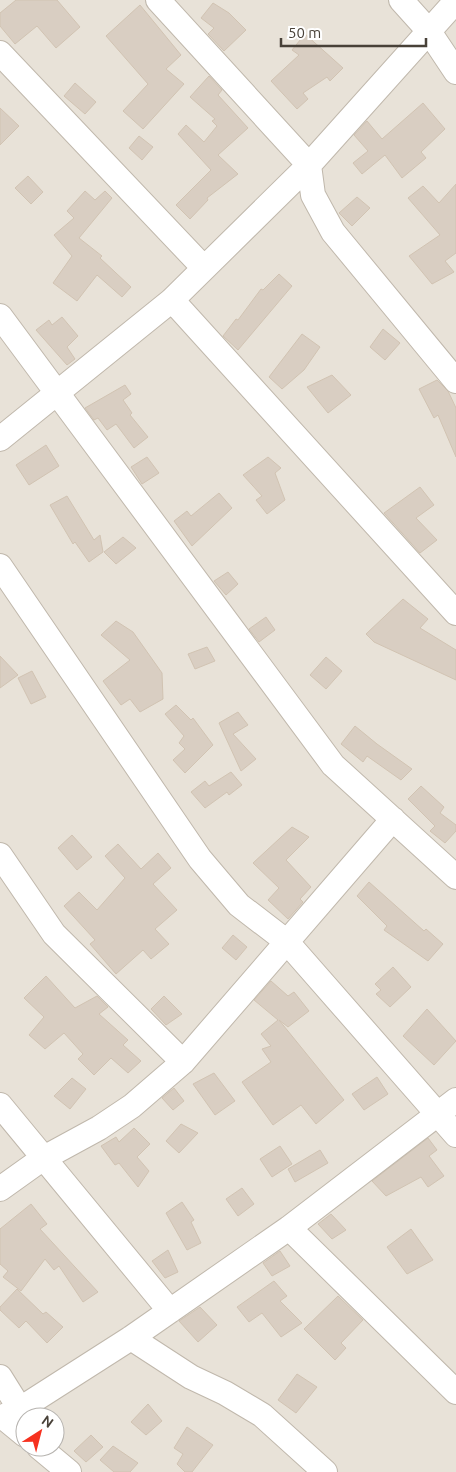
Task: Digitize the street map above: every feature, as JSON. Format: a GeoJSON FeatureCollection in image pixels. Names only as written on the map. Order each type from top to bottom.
{"type":"FeatureCollection","features":[{"type":"Feature","properties":{"kind":"street"},"geometry":{"type":"LineString","coordinates":[[158,0],[309,165],[313,195],[333,232],[456,381]]}},
{"type":"Feature","properties":{"kind":"street"},"geometry":{"type":"LineString","coordinates":[[401,0],[428,30],[456,72]]}},
{"type":"Feature","properties":{"kind":"street"},"geometry":{"type":"LineString","coordinates":[[0,439],[172,300],[203,267],[309,165],[456,0]]}},
{"type":"Feature","properties":{"kind":"street"},"geometry":{"type":"LineString","coordinates":[[0,53],[203,267]]}},
{"type":"Feature","properties":{"kind":"street"},"geometry":{"type":"LineString","coordinates":[[172,300],[456,613]]}},
{"type":"Feature","properties":{"kind":"street"},"geometry":{"type":"LineString","coordinates":[[0,316],[333,765],[456,877]]}},
{"type":"Feature","properties":{"kind":"street"},"geometry":{"type":"LineString","coordinates":[[0,566],[200,859],[240,905],[286,941],[447,1107],[456,1135]]}},
{"type":"Feature","properties":{"kind":"street"},"geometry":{"type":"LineString","coordinates":[[0,1189],[42,1159],[99,1128],[132,1106],[183,1062],[392,819]]}},
{"type":"Feature","properties":{"kind":"street"},"geometry":{"type":"LineString","coordinates":[[0,855],[54,934],[183,1062]]}},
{"type":"Feature","properties":{"kind":"street"},"geometry":{"type":"LineString","coordinates":[[0,1105],[42,1159],[170,1311]]}},
{"type":"Feature","properties":{"kind":"street"},"geometry":{"type":"LineString","coordinates":[[0,1377],[8,1415],[131,1338],[289,1228],[447,1107]]}},
{"type":"Feature","properties":{"kind":"street"},"geometry":{"type":"LineString","coordinates":[[289,1228],[456,1392]]}},
{"type":"Feature","properties":{"kind":"street"},"geometry":{"type":"LineString","coordinates":[[131,1338],[191,1377],[225,1393],[262,1415],[325,1472]]}},
{"type":"Feature","properties":{"kind":"street"},"geometry":{"type":"LineString","coordinates":[[51,1457],[69,1472]]}},
{"type":"Feature","properties":{"kind":"shaded area"},"geometry":{"type":"Polygon","coordinates":[[[0,0],[456,0],[456,1472],[0,1472],[0,0]]]}},
{"type":"Feature","properties":{"kind":"building"},"geometry":{"type":"Polygon","coordinates":[[[16,0],[57,0],[80,27],[56,48],[37,26],[15,44],[0,26],[0,13],[16,0]]]}},
{"type":"Feature","properties":{"kind":"building"},"geometry":{"type":"Polygon","coordinates":[[[213,3],[229,13],[246,30],[224,51],[208,34],[214,28],[201,18],[213,3]]]}},
{"type":"Feature","properties":{"kind":"building"},"geometry":{"type":"Polygon","coordinates":[[[140,5],[181,55],[166,69],[184,84],[143,129],[123,111],[148,84],[106,36],[140,5]]]}},
{"type":"Feature","properties":{"kind":"building"},"geometry":{"type":"Polygon","coordinates":[[[305,34],[343,68],[330,81],[327,77],[303,93],[308,99],[297,109],[271,81],[299,55],[292,50],[305,34]]]}},
{"type":"Feature","properties":{"kind":"building"},"geometry":{"type":"Polygon","coordinates":[[[209,76],[222,90],[218,95],[248,128],[218,155],[238,174],[207,198],[208,200],[190,219],[176,205],[211,170],[178,134],[186,125],[204,142],[217,126],[212,121],[215,119],[190,97],[209,76]]]}},
{"type":"Feature","properties":{"kind":"building"},"geometry":{"type":"Polygon","coordinates":[[[75,83],[96,102],[85,114],[64,96],[75,83]]]}},
{"type":"Feature","properties":{"kind":"building"},"geometry":{"type":"Polygon","coordinates":[[[423,103],[445,129],[421,152],[426,158],[402,178],[385,155],[362,174],[353,163],[368,151],[354,135],[367,121],[382,139],[423,103]]]}},
{"type":"Feature","properties":{"kind":"building"},"geometry":{"type":"Polygon","coordinates":[[[0,108],[19,126],[0,145],[0,108]]]}},
{"type":"Feature","properties":{"kind":"building"},"geometry":{"type":"Polygon","coordinates":[[[139,136],[153,147],[142,160],[129,148],[139,136]]]}},
{"type":"Feature","properties":{"kind":"building"},"geometry":{"type":"Polygon","coordinates":[[[28,176],[43,192],[31,204],[15,188],[28,176]]]}},
{"type":"Feature","properties":{"kind":"building"},"geometry":{"type":"Polygon","coordinates":[[[456,184],[456,253],[445,261],[454,272],[432,284],[409,256],[440,235],[408,198],[423,186],[439,203],[456,184]]]}},
{"type":"Feature","properties":{"kind":"building"},"geometry":{"type":"Polygon","coordinates":[[[85,191],[95,200],[105,191],[112,198],[79,238],[102,256],[100,258],[131,287],[122,297],[97,275],[77,301],[53,283],[72,256],[54,235],[74,218],[67,211],[85,191]]]}},
{"type":"Feature","properties":{"kind":"building"},"geometry":{"type":"Polygon","coordinates":[[[357,197],[370,208],[352,226],[339,213],[357,197]]]}},
{"type":"Feature","properties":{"kind":"building"},"geometry":{"type":"Polygon","coordinates":[[[279,274],[292,286],[238,350],[223,336],[236,319],[238,320],[261,289],[263,290],[279,274]]]}},
{"type":"Feature","properties":{"kind":"building"},"geometry":{"type":"Polygon","coordinates":[[[62,317],[78,336],[67,347],[75,359],[67,365],[36,330],[49,320],[52,325],[62,317]]]}},
{"type":"Feature","properties":{"kind":"building"},"geometry":{"type":"Polygon","coordinates":[[[383,329],[400,343],[385,360],[370,347],[383,329]]]}},
{"type":"Feature","properties":{"kind":"building"},"geometry":{"type":"Polygon","coordinates":[[[302,334],[320,347],[304,370],[282,389],[269,377],[302,334]]]}},
{"type":"Feature","properties":{"kind":"building"},"geometry":{"type":"Polygon","coordinates":[[[332,375],[351,395],[328,413],[307,387],[332,375]]]}},
{"type":"Feature","properties":{"kind":"building"},"geometry":{"type":"Polygon","coordinates":[[[437,380],[448,391],[456,408],[456,457],[438,415],[434,418],[419,389],[437,380]]]}},
{"type":"Feature","properties":{"kind":"building"},"geometry":{"type":"Polygon","coordinates":[[[125,385],[131,394],[123,400],[132,413],[130,415],[148,437],[134,448],[116,424],[107,430],[98,418],[94,420],[85,408],[125,385]]]}},
{"type":"Feature","properties":{"kind":"building"},"geometry":{"type":"Polygon","coordinates":[[[46,445],[59,466],[29,485],[16,465],[46,445]]]}},
{"type":"Feature","properties":{"kind":"building"},"geometry":{"type":"Polygon","coordinates":[[[147,457],[159,473],[142,484],[131,467],[147,457]]]}},
{"type":"Feature","properties":{"kind":"building"},"geometry":{"type":"Polygon","coordinates":[[[268,457],[281,468],[275,473],[285,500],[267,514],[256,500],[262,496],[243,475],[268,457]]]}},
{"type":"Feature","properties":{"kind":"building"},"geometry":{"type":"Polygon","coordinates":[[[420,487],[434,505],[416,518],[437,540],[420,553],[384,513],[420,487]]]}},
{"type":"Feature","properties":{"kind":"building"},"geometry":{"type":"Polygon","coordinates":[[[219,493],[232,508],[192,546],[174,521],[187,511],[191,516],[219,493]]]}},
{"type":"Feature","properties":{"kind":"building"},"geometry":{"type":"Polygon","coordinates":[[[67,496],[94,540],[100,535],[103,552],[89,562],[75,542],[73,544],[50,505],[67,496]]]}},
{"type":"Feature","properties":{"kind":"building"},"geometry":{"type":"Polygon","coordinates":[[[123,537],[136,548],[116,564],[104,552],[123,537]]]}},
{"type":"Feature","properties":{"kind":"building"},"geometry":{"type":"Polygon","coordinates":[[[228,572],[238,584],[226,595],[214,581],[228,572]]]}},
{"type":"Feature","properties":{"kind":"building"},"geometry":{"type":"Polygon","coordinates":[[[403,599],[428,619],[420,628],[456,650],[456,680],[374,642],[366,634],[403,599]]]}},
{"type":"Feature","properties":{"kind":"building"},"geometry":{"type":"Polygon","coordinates":[[[266,617],[275,630],[259,642],[249,629],[266,617]]]}},
{"type":"Feature","properties":{"kind":"building"},"geometry":{"type":"Polygon","coordinates":[[[116,621],[133,632],[162,673],[163,699],[140,712],[130,699],[121,705],[103,681],[130,660],[101,635],[116,621]]]}},
{"type":"Feature","properties":{"kind":"building"},"geometry":{"type":"Polygon","coordinates":[[[207,647],[215,661],[195,669],[188,654],[207,647]]]}},
{"type":"Feature","properties":{"kind":"building"},"geometry":{"type":"Polygon","coordinates":[[[0,656],[18,675],[0,688],[0,656]]]}},
{"type":"Feature","properties":{"kind":"building"},"geometry":{"type":"Polygon","coordinates":[[[326,657],[342,671],[326,689],[310,675],[326,657]]]}},
{"type":"Feature","properties":{"kind":"building"},"geometry":{"type":"Polygon","coordinates":[[[32,671],[46,697],[31,704],[18,678],[32,671]]]}},
{"type":"Feature","properties":{"kind":"building"},"geometry":{"type":"Polygon","coordinates":[[[176,705],[191,720],[193,718],[213,745],[185,773],[173,760],[185,749],[179,743],[184,736],[165,714],[176,705]]]}},
{"type":"Feature","properties":{"kind":"building"},"geometry":{"type":"Polygon","coordinates":[[[238,712],[248,725],[233,734],[256,759],[241,771],[219,723],[238,712]]]}},
{"type":"Feature","properties":{"kind":"building"},"geometry":{"type":"Polygon","coordinates":[[[355,726],[412,769],[401,780],[367,756],[363,762],[341,744],[355,726]]]}},
{"type":"Feature","properties":{"kind":"building"},"geometry":{"type":"Polygon","coordinates":[[[231,772],[242,785],[229,795],[227,792],[205,808],[191,792],[205,781],[209,786],[231,772]]]}},
{"type":"Feature","properties":{"kind":"building"},"geometry":{"type":"Polygon","coordinates":[[[421,786],[444,807],[440,813],[456,825],[456,831],[445,843],[430,831],[435,826],[408,799],[421,786]]]}},
{"type":"Feature","properties":{"kind":"building"},"geometry":{"type":"Polygon","coordinates":[[[292,827],[309,837],[286,860],[311,887],[300,899],[303,902],[288,919],[268,900],[279,888],[253,863],[292,827]]]}},
{"type":"Feature","properties":{"kind":"building"},"geometry":{"type":"Polygon","coordinates":[[[72,835],[92,857],[77,870],[58,848],[72,835]]]}},
{"type":"Feature","properties":{"kind":"building"},"geometry":{"type":"Polygon","coordinates":[[[118,844],[141,869],[158,853],[171,868],[153,884],[177,910],[155,929],[169,944],[151,959],[143,950],[116,974],[90,944],[95,940],[64,906],[79,892],[97,910],[125,878],[105,856],[118,844]]]}},
{"type":"Feature","properties":{"kind":"building"},"geometry":{"type":"Polygon","coordinates":[[[369,882],[424,931],[426,929],[443,944],[428,961],[384,930],[387,926],[357,896],[369,882]]]}},
{"type":"Feature","properties":{"kind":"building"},"geometry":{"type":"Polygon","coordinates":[[[233,935],[247,947],[236,960],[222,948],[233,935]]]}},
{"type":"Feature","properties":{"kind":"building"},"geometry":{"type":"Polygon","coordinates":[[[393,967],[411,987],[390,1007],[376,994],[381,990],[375,984],[393,967]]]}},
{"type":"Feature","properties":{"kind":"building"},"geometry":{"type":"Polygon","coordinates":[[[46,976],[75,1008],[97,996],[108,1007],[99,1014],[128,1040],[123,1045],[141,1061],[128,1073],[111,1058],[94,1075],[78,1059],[83,1054],[64,1033],[45,1049],[29,1035],[44,1017],[24,998],[46,976]]]}},
{"type":"Feature","properties":{"kind":"building"},"geometry":{"type":"Polygon","coordinates":[[[271,981],[288,996],[294,992],[309,1011],[288,1027],[279,1020],[344,1100],[316,1124],[301,1105],[273,1125],[242,1082],[271,1062],[262,1049],[271,1046],[261,1034],[278,1020],[254,1000],[271,981]]]}},
{"type":"Feature","properties":{"kind":"building"},"geometry":{"type":"Polygon","coordinates":[[[164,996],[182,1014],[166,1025],[151,1009],[164,996]]]}},
{"type":"Feature","properties":{"kind":"building"},"geometry":{"type":"Polygon","coordinates":[[[427,1009],[456,1041],[434,1065],[403,1036],[427,1009]]]}},
{"type":"Feature","properties":{"kind":"building"},"geometry":{"type":"Polygon","coordinates":[[[214,1073],[235,1101],[215,1115],[193,1084],[214,1073]]]}},
{"type":"Feature","properties":{"kind":"building"},"geometry":{"type":"Polygon","coordinates":[[[377,1077],[388,1094],[364,1110],[352,1094],[377,1077]]]}},
{"type":"Feature","properties":{"kind":"building"},"geometry":{"type":"Polygon","coordinates":[[[72,1078],[86,1089],[70,1109],[54,1096],[72,1078]]]}},
{"type":"Feature","properties":{"kind":"building"},"geometry":{"type":"Polygon","coordinates":[[[174,1088],[184,1101],[173,1110],[162,1098],[174,1088]]]}},
{"type":"Feature","properties":{"kind":"building"},"geometry":{"type":"Polygon","coordinates":[[[181,1124],[198,1133],[179,1153],[166,1141],[181,1124]]]}},
{"type":"Feature","properties":{"kind":"building"},"geometry":{"type":"Polygon","coordinates":[[[134,1128],[150,1144],[137,1157],[149,1171],[138,1187],[119,1163],[115,1165],[101,1146],[116,1137],[119,1142],[134,1128]]]}},
{"type":"Feature","properties":{"kind":"building"},"geometry":{"type":"Polygon","coordinates":[[[428,1138],[437,1150],[429,1156],[444,1176],[428,1187],[421,1177],[386,1196],[372,1181],[428,1138]]]}},
{"type":"Feature","properties":{"kind":"building"},"geometry":{"type":"Polygon","coordinates":[[[280,1146],[292,1164],[272,1177],[260,1159],[280,1146]]]}},
{"type":"Feature","properties":{"kind":"building"},"geometry":{"type":"Polygon","coordinates":[[[320,1150],[328,1163],[295,1182],[288,1169],[320,1150]]]}},
{"type":"Feature","properties":{"kind":"building"},"geometry":{"type":"Polygon","coordinates":[[[242,1188],[254,1204],[238,1216],[226,1199],[242,1188]]]}},
{"type":"Feature","properties":{"kind":"building"},"geometry":{"type":"Polygon","coordinates":[[[182,1202],[194,1220],[191,1222],[201,1243],[187,1250],[166,1213],[182,1202]]]}},
{"type":"Feature","properties":{"kind":"building"},"geometry":{"type":"Polygon","coordinates":[[[31,1204],[47,1224],[40,1229],[98,1292],[83,1302],[59,1266],[54,1270],[45,1259],[21,1291],[3,1277],[8,1271],[0,1264],[0,1229],[31,1204]]]}},
{"type":"Feature","properties":{"kind":"building"},"geometry":{"type":"Polygon","coordinates":[[[331,1214],[346,1230],[332,1239],[318,1224],[331,1214]]]}},
{"type":"Feature","properties":{"kind":"building"},"geometry":{"type":"Polygon","coordinates":[[[411,1229],[433,1260],[407,1274],[387,1247],[411,1229]]]}},
{"type":"Feature","properties":{"kind":"building"},"geometry":{"type":"Polygon","coordinates":[[[168,1250],[178,1272],[165,1278],[152,1261],[168,1250]]]}},
{"type":"Feature","properties":{"kind":"building"},"geometry":{"type":"Polygon","coordinates":[[[280,1251],[290,1266],[272,1276],[263,1263],[280,1251]]]}},
{"type":"Feature","properties":{"kind":"building"},"geometry":{"type":"Polygon","coordinates":[[[274,1281],[287,1296],[280,1301],[302,1323],[281,1337],[262,1313],[249,1322],[237,1307],[274,1281]]]}},
{"type":"Feature","properties":{"kind":"building"},"geometry":{"type":"Polygon","coordinates":[[[17,1289],[43,1314],[46,1312],[63,1327],[47,1343],[26,1321],[19,1328],[0,1310],[0,1307],[17,1289]]]}},
{"type":"Feature","properties":{"kind":"building"},"geometry":{"type":"Polygon","coordinates":[[[338,1296],[363,1320],[341,1343],[346,1348],[335,1360],[304,1329],[338,1296]]]}},
{"type":"Feature","properties":{"kind":"building"},"geometry":{"type":"Polygon","coordinates":[[[200,1307],[217,1325],[198,1342],[179,1321],[200,1307]]]}},
{"type":"Feature","properties":{"kind":"building"},"geometry":{"type":"Polygon","coordinates":[[[297,1374],[317,1387],[296,1413],[278,1400],[297,1374]]]}},
{"type":"Feature","properties":{"kind":"building"},"geometry":{"type":"Polygon","coordinates":[[[148,1404],[162,1421],[146,1435],[131,1422],[148,1404]]]}},
{"type":"Feature","properties":{"kind":"building"},"geometry":{"type":"Polygon","coordinates":[[[187,1427],[213,1445],[192,1472],[185,1472],[177,1464],[183,1454],[174,1448],[187,1427]]]}},
{"type":"Feature","properties":{"kind":"building"},"geometry":{"type":"Polygon","coordinates":[[[91,1435],[103,1447],[86,1462],[74,1451],[91,1435]]]}},
{"type":"Feature","properties":{"kind":"building"},"geometry":{"type":"Polygon","coordinates":[[[113,1446],[138,1463],[130,1472],[114,1472],[100,1460],[113,1446]]]}}]}
